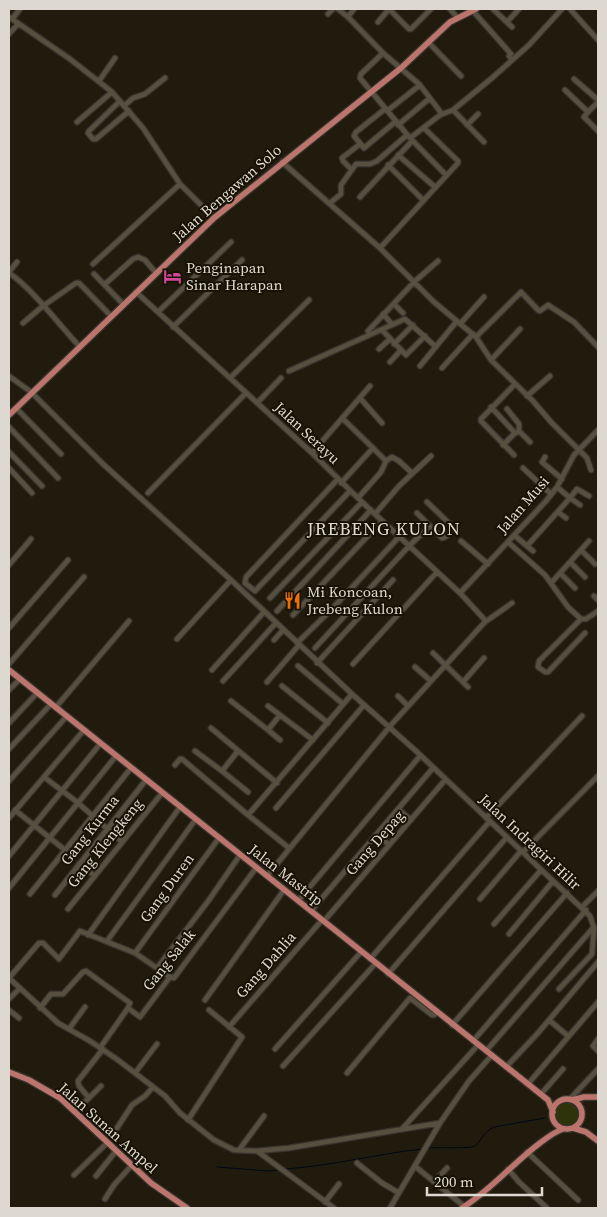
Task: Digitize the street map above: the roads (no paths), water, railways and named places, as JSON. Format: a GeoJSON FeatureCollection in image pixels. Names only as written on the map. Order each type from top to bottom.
{"type":"FeatureCollection","features":[{"type":"Feature","properties":{"kind":"main road","name":"Jalan Bengawan Solo"},"geometry":{"type":"LineString","coordinates":[[9,415],[30,392],[80,347],[214,218],[401,68],[457,17],[474,10]]}},
{"type":"Feature","properties":{"kind":"main road","name":"Jalan Mastrip"},"geometry":{"type":"LineString","coordinates":[[9,670],[323,920],[413,996],[437,1012],[541,1094],[548,1100],[553,1112]]}},
{"type":"Feature","properties":{"kind":"main road","name":"Jalan Sunan Ampel"},"geometry":{"type":"LineString","coordinates":[[9,1072],[82,1105],[107,1142],[116,1151],[151,1183],[187,1208]]}},
{"type":"Feature","properties":{"kind":"main road"},"geometry":{"type":"LineString","coordinates":[[578,1104],[584,1097]]}},
{"type":"Feature","properties":{"kind":"main road"},"geometry":{"type":"LineString","coordinates":[[548,1100],[561,1101],[584,1097],[598,1097]]}},
{"type":"Feature","properties":{"kind":"main road"},"geometry":{"type":"LineString","coordinates":[[571,1100],[578,1104],[582,1112],[580,1122],[573,1128]]}},
{"type":"Feature","properties":{"kind":"main road"},"geometry":{"type":"LineString","coordinates":[[552,1134],[556,1124],[553,1112],[561,1101]]}},
{"type":"Feature","properties":{"kind":"main road"},"geometry":{"type":"LineString","coordinates":[[580,1122],[586,1132]]}},
{"type":"Feature","properties":{"kind":"main road"},"geometry":{"type":"LineString","coordinates":[[556,1124],[564,1129]]}},
{"type":"Feature","properties":{"kind":"main road"},"geometry":{"type":"LineString","coordinates":[[464,1208],[527,1152],[552,1134],[564,1129],[573,1128],[586,1132],[598,1141]]}},
{"type":"Feature","properties":{"kind":"street"},"geometry":{"type":"LineString","coordinates":[[20,9],[10,18],[61,52],[112,92],[143,128],[180,184],[214,218]]}},
{"type":"Feature","properties":{"kind":"street"},"geometry":{"type":"LineString","coordinates":[[328,14],[333,9]]}},
{"type":"Feature","properties":{"kind":"street"},"geometry":{"type":"LineString","coordinates":[[338,9],[383,53],[420,85],[442,114]]}},
{"type":"Feature","properties":{"kind":"street"},"geometry":{"type":"LineString","coordinates":[[348,17],[354,9]]}},
{"type":"Feature","properties":{"kind":"street"},"geometry":{"type":"LineString","coordinates":[[378,22],[389,9],[409,29],[431,9]]}},
{"type":"Feature","properties":{"kind":"street"},"geometry":{"type":"LineString","coordinates":[[450,9],[457,17]]}},
{"type":"Feature","properties":{"kind":"street"},"geometry":{"type":"LineString","coordinates":[[493,9],[512,27]]}},
{"type":"Feature","properties":{"kind":"street"},"geometry":{"type":"LineString","coordinates":[[507,22],[519,9]]}},
{"type":"Feature","properties":{"kind":"street"},"geometry":{"type":"LineString","coordinates":[[330,204],[341,194],[341,184],[359,163],[370,164],[377,162],[442,114],[452,110],[529,45],[562,9]]}},
{"type":"Feature","properties":{"kind":"street"},"geometry":{"type":"LineString","coordinates":[[570,9],[598,40]]}},
{"type":"Feature","properties":{"kind":"street"},"geometry":{"type":"LineString","coordinates":[[474,10],[511,54],[509,56],[512,60]]}},
{"type":"Feature","properties":{"kind":"street"},"geometry":{"type":"LineString","coordinates":[[9,34],[18,24]]}},
{"type":"Feature","properties":{"kind":"street"},"geometry":{"type":"LineString","coordinates":[[429,43],[461,76]]}},
{"type":"Feature","properties":{"kind":"street"},"geometry":{"type":"LineString","coordinates":[[383,53],[360,77],[410,138],[446,175]]}},
{"type":"Feature","properties":{"kind":"street"},"geometry":{"type":"LineString","coordinates":[[99,81],[115,58]]}},
{"type":"Feature","properties":{"kind":"street"},"geometry":{"type":"LineString","coordinates":[[124,106],[133,98],[145,94],[165,78]]}},
{"type":"Feature","properties":{"kind":"street"},"geometry":{"type":"LineString","coordinates":[[574,79],[598,101],[596,108],[588,112],[584,117],[598,131]]}},
{"type":"Feature","properties":{"kind":"street"},"geometry":{"type":"LineString","coordinates":[[420,85],[354,134],[360,144],[364,148],[430,98]]}},
{"type":"Feature","properties":{"kind":"street"},"geometry":{"type":"LineString","coordinates":[[564,90],[588,112]]}},
{"type":"Feature","properties":{"kind":"street"},"geometry":{"type":"LineString","coordinates":[[77,122],[112,92]]}},
{"type":"Feature","properties":{"kind":"street"},"geometry":{"type":"LineString","coordinates":[[120,101],[89,131],[88,133],[93,139],[96,139],[129,111]]}},
{"type":"Feature","properties":{"kind":"street"},"geometry":{"type":"LineString","coordinates":[[452,110],[484,142]]}},
{"type":"Feature","properties":{"kind":"street"},"geometry":{"type":"LineString","coordinates":[[467,125],[478,114]]}},
{"type":"Feature","properties":{"kind":"street"},"geometry":{"type":"LineString","coordinates":[[380,248],[458,161],[424,128]]}},
{"type":"Feature","properties":{"kind":"street"},"geometry":{"type":"LineString","coordinates":[[360,197],[398,155],[410,138]]}},
{"type":"Feature","properties":{"kind":"street"},"geometry":{"type":"LineString","coordinates":[[352,170],[342,161],[342,158],[360,144]]}},
{"type":"Feature","properties":{"kind":"street"},"geometry":{"type":"LineString","coordinates":[[398,155],[435,187]]}},
{"type":"Feature","properties":{"kind":"street"},"geometry":{"type":"LineString","coordinates":[[282,162],[380,248],[434,302],[474,336],[491,360],[587,458],[591,470]]}},
{"type":"Feature","properties":{"kind":"street"},"geometry":{"type":"LineString","coordinates":[[377,162],[384,170]]}},
{"type":"Feature","properties":{"kind":"street"},"geometry":{"type":"LineString","coordinates":[[388,165],[423,200]]}},
{"type":"Feature","properties":{"kind":"street"},"geometry":{"type":"LineString","coordinates":[[93,264],[180,184]]}},
{"type":"Feature","properties":{"kind":"street"},"geometry":{"type":"LineString","coordinates":[[158,312],[231,242]]}},
{"type":"Feature","properties":{"kind":"street"},"geometry":{"type":"LineString","coordinates":[[105,284],[133,259],[138,257],[145,260],[156,273]]}},
{"type":"Feature","properties":{"kind":"street"},"geometry":{"type":"LineString","coordinates":[[173,326],[242,260]]}},
{"type":"Feature","properties":{"kind":"street"},"geometry":{"type":"LineString","coordinates":[[368,331],[414,282],[438,261]]}},
{"type":"Feature","properties":{"kind":"street"},"geometry":{"type":"LineString","coordinates":[[17,262],[9,272],[18,279],[80,347]]}},
{"type":"Feature","properties":{"kind":"street"},"geometry":{"type":"LineString","coordinates":[[94,274],[123,304]]}},
{"type":"Feature","properties":{"kind":"street"},"geometry":{"type":"LineString","coordinates":[[23,323],[43,306],[77,283],[111,316]]}},
{"type":"Feature","properties":{"kind":"street","name":"Jalan Serayu"},"geometry":{"type":"LineString","coordinates":[[136,292],[312,453],[460,593],[482,616],[485,622]]}},
{"type":"Feature","properties":{"kind":"street"},"geometry":{"type":"LineString","coordinates":[[442,368],[521,292],[539,311],[548,304],[570,319],[598,346]]}},
{"type":"Feature","properties":{"kind":"street"},"geometry":{"type":"LineString","coordinates":[[420,366],[484,297]]}},
{"type":"Feature","properties":{"kind":"street"},"geometry":{"type":"LineString","coordinates":[[230,378],[309,300]]}},
{"type":"Feature","properties":{"kind":"street"},"geometry":{"type":"LineString","coordinates":[[394,304],[402,313]]}},
{"type":"Feature","properties":{"kind":"street"},"geometry":{"type":"LineString","coordinates":[[383,314],[391,323]]}},
{"type":"Feature","properties":{"kind":"street"},"geometry":{"type":"LineString","coordinates":[[288,371],[405,319],[436,347]]}},
{"type":"Feature","properties":{"kind":"street"},"geometry":{"type":"LineString","coordinates":[[394,344],[413,325]]}},
{"type":"Feature","properties":{"kind":"street"},"geometry":{"type":"LineString","coordinates":[[491,360],[520,329]]}},
{"type":"Feature","properties":{"kind":"street"},"geometry":{"type":"LineString","coordinates":[[382,330],[394,344],[408,355],[425,336]]}},
{"type":"Feature","properties":{"kind":"street"},"geometry":{"type":"LineString","coordinates":[[379,349],[390,339]]}},
{"type":"Feature","properties":{"kind":"street"},"geometry":{"type":"LineString","coordinates":[[390,362],[401,350]]}},
{"type":"Feature","properties":{"kind":"street","name":"Jalan Indragiri Hilir"},"geometry":{"type":"LineString","coordinates":[[9,376],[11,380],[30,392],[102,462],[231,580],[275,624],[319,660],[352,694],[391,726],[445,780],[489,817],[541,870],[584,907],[590,916],[594,928],[592,954],[559,989]]}},
{"type":"Feature","properties":{"kind":"street"},"geometry":{"type":"LineString","coordinates":[[527,396],[550,376]]}},
{"type":"Feature","properties":{"kind":"street"},"geometry":{"type":"LineString","coordinates":[[257,403],[282,378]]}},
{"type":"Feature","properties":{"kind":"street"},"geometry":{"type":"LineString","coordinates":[[514,455],[482,421],[482,416],[515,384]]}},
{"type":"Feature","properties":{"kind":"street"},"geometry":{"type":"LineString","coordinates":[[312,453],[370,386]]}},
{"type":"Feature","properties":{"kind":"street"},"geometry":{"type":"LineString","coordinates":[[148,493],[246,393]]}},
{"type":"Feature","properties":{"kind":"street"},"geometry":{"type":"LineString","coordinates":[[360,398],[382,423]]}},
{"type":"Feature","properties":{"kind":"street"},"geometry":{"type":"LineString","coordinates":[[491,407],[530,442]]}},
{"type":"Feature","properties":{"kind":"street"},"geometry":{"type":"LineString","coordinates":[[16,408],[61,454]]}},
{"type":"Feature","properties":{"kind":"street"},"geometry":{"type":"LineString","coordinates":[[503,445],[517,432],[519,424],[507,409]]}},
{"type":"Feature","properties":{"kind":"street"},"geometry":{"type":"LineString","coordinates":[[342,418],[386,461]]}},
{"type":"Feature","properties":{"kind":"street"},"geometry":{"type":"LineString","coordinates":[[9,427],[58,478]]}},
{"type":"Feature","properties":{"kind":"street","name":"Jalan Musi"},"geometry":{"type":"LineString","coordinates":[[460,593],[557,487],[578,450],[598,430]]}},
{"type":"Feature","properties":{"kind":"street"},"geometry":{"type":"LineString","coordinates":[[350,491],[255,591],[244,583],[246,577],[373,448]]}},
{"type":"Feature","properties":{"kind":"street"},"geometry":{"type":"LineString","coordinates":[[9,452],[42,486]]}},
{"type":"Feature","properties":{"kind":"street"},"geometry":{"type":"LineString","coordinates":[[358,498],[381,472],[386,461],[392,456],[412,474]]}},
{"type":"Feature","properties":{"kind":"street"},"geometry":{"type":"LineString","coordinates":[[277,611],[373,512],[431,456]]}},
{"type":"Feature","properties":{"kind":"street"},"geometry":{"type":"LineString","coordinates":[[545,457],[542,462],[562,479]]}},
{"type":"Feature","properties":{"kind":"street"},"geometry":{"type":"LineString","coordinates":[[9,468],[32,493]]}},
{"type":"Feature","properties":{"kind":"street"},"geometry":{"type":"LineString","coordinates":[[523,468],[551,494]]}},
{"type":"Feature","properties":{"kind":"street"},"geometry":{"type":"LineString","coordinates":[[557,487],[580,506]]}},
{"type":"Feature","properties":{"kind":"street"},"geometry":{"type":"LineString","coordinates":[[527,546],[578,488],[589,496]]}},
{"type":"Feature","properties":{"kind":"street"},"geometry":{"type":"LineString","coordinates":[[270,598],[362,502]]}},
{"type":"Feature","properties":{"kind":"street"},"geometry":{"type":"LineString","coordinates":[[417,513],[442,538],[453,529],[427,502]]}},
{"type":"Feature","properties":{"kind":"street"},"geometry":{"type":"LineString","coordinates":[[558,512],[566,518]]}},
{"type":"Feature","properties":{"kind":"street"},"geometry":{"type":"LineString","coordinates":[[293,615],[382,521]]}},
{"type":"Feature","properties":{"kind":"street"},"geometry":{"type":"LineString","coordinates":[[315,648],[409,546],[430,526]]}},
{"type":"Feature","properties":{"kind":"street"},"geometry":{"type":"LineString","coordinates":[[514,535],[533,551]]}},
{"type":"Feature","properties":{"kind":"street"},"geometry":{"type":"LineString","coordinates":[[267,682],[299,642],[399,537]]}},
{"type":"Feature","properties":{"kind":"street"},"geometry":{"type":"LineString","coordinates":[[9,565],[31,539]]}},
{"type":"Feature","properties":{"kind":"street"},"geometry":{"type":"LineString","coordinates":[[461,541],[488,564]]}},
{"type":"Feature","properties":{"kind":"street"},"geometry":{"type":"LineString","coordinates":[[551,583],[589,541]]}},
{"type":"Feature","properties":{"kind":"street"},"geometry":{"type":"LineString","coordinates":[[508,542],[545,575],[568,607],[581,619]]}},
{"type":"Feature","properties":{"kind":"street"},"geometry":{"type":"LineString","coordinates":[[580,550],[595,564]]}},
{"type":"Feature","properties":{"kind":"street"},"geometry":{"type":"LineString","coordinates":[[9,628],[68,560]]}},
{"type":"Feature","properties":{"kind":"street"},"geometry":{"type":"LineString","coordinates":[[570,562],[585,577]]}},
{"type":"Feature","properties":{"kind":"street"},"geometry":{"type":"LineString","coordinates":[[353,664],[437,572]]}},
{"type":"Feature","properties":{"kind":"street"},"geometry":{"type":"LineString","coordinates":[[560,573],[575,588]]}},
{"type":"Feature","properties":{"kind":"street"},"geometry":{"type":"LineString","coordinates":[[9,664],[84,577]]}},
{"type":"Feature","properties":{"kind":"street"},"geometry":{"type":"LineString","coordinates":[[177,639],[231,580]]}},
{"type":"Feature","properties":{"kind":"street"},"geometry":{"type":"LineString","coordinates":[[319,660],[393,580]]}},
{"type":"Feature","properties":{"kind":"street"},"geometry":{"type":"LineString","coordinates":[[267,876],[408,706],[485,622],[512,603]]}},
{"type":"Feature","properties":{"kind":"street"},"geometry":{"type":"LineString","coordinates":[[585,633],[548,672],[538,667],[539,661],[581,619],[586,619],[598,611]]}},
{"type":"Feature","properties":{"kind":"street"},"geometry":{"type":"LineString","coordinates":[[212,670],[264,612]]}},
{"type":"Feature","properties":{"kind":"street"},"geometry":{"type":"LineString","coordinates":[[9,750],[53,706],[129,621]]}},
{"type":"Feature","properties":{"kind":"street"},"geometry":{"type":"LineString","coordinates":[[223,681],[275,624]]}},
{"type":"Feature","properties":{"kind":"street"},"geometry":{"type":"LineString","coordinates":[[274,640],[282,630]]}},
{"type":"Feature","properties":{"kind":"street"},"geometry":{"type":"LineString","coordinates":[[432,653],[468,686]]}},
{"type":"Feature","properties":{"kind":"street"},"geometry":{"type":"LineString","coordinates":[[463,682],[484,658]]}},
{"type":"Feature","properties":{"kind":"street"},"geometry":{"type":"LineString","coordinates":[[298,666],[344,704]]}},
{"type":"Feature","properties":{"kind":"street"},"geometry":{"type":"LineString","coordinates":[[415,667],[431,681]]}},
{"type":"Feature","properties":{"kind":"street"},"geometry":{"type":"LineString","coordinates":[[9,690],[20,679]]}},
{"type":"Feature","properties":{"kind":"street"},"geometry":{"type":"LineString","coordinates":[[282,686],[328,723]]}},
{"type":"Feature","properties":{"kind":"street"},"geometry":{"type":"LineString","coordinates":[[9,723],[37,693]]}},
{"type":"Feature","properties":{"kind":"street"},"geometry":{"type":"LineString","coordinates":[[248,815],[352,694]]}},
{"type":"Feature","properties":{"kind":"street"},"geometry":{"type":"LineString","coordinates":[[398,696],[408,706]]}},
{"type":"Feature","properties":{"kind":"street"},"geometry":{"type":"LineString","coordinates":[[230,701],[280,740]]}},
{"type":"Feature","properties":{"kind":"street"},"geometry":{"type":"LineString","coordinates":[[276,808],[364,705]]}},
{"type":"Feature","properties":{"kind":"street"},"geometry":{"type":"LineString","coordinates":[[268,706],[313,740]]}},
{"type":"Feature","properties":{"kind":"street"},"geometry":{"type":"LineString","coordinates":[[268,730],[280,715]]}},
{"type":"Feature","properties":{"kind":"street"},"geometry":{"type":"LineString","coordinates":[[9,781],[67,716]]}},
{"type":"Feature","properties":{"kind":"street"},"geometry":{"type":"LineString","coordinates":[[370,959],[489,817],[582,716]]}},
{"type":"Feature","properties":{"kind":"street"},"geometry":{"type":"LineString","coordinates":[[211,728],[277,783]]}},
{"type":"Feature","properties":{"kind":"street"},"geometry":{"type":"LineString","coordinates":[[9,818],[84,730]]}},
{"type":"Feature","properties":{"kind":"street"},"geometry":{"type":"LineString","coordinates":[[9,856],[100,744]]}},
{"type":"Feature","properties":{"kind":"street"},"geometry":{"type":"LineString","coordinates":[[195,751],[248,792]]}},
{"type":"Feature","properties":{"kind":"street"},"geometry":{"type":"LineString","coordinates":[[222,771],[238,751]]}},
{"type":"Feature","properties":{"kind":"street"},"geometry":{"type":"LineString","coordinates":[[9,888],[116,756]]}},
{"type":"Feature","properties":{"kind":"street"},"geometry":{"type":"LineString","coordinates":[[298,901],[420,756]]}},
{"type":"Feature","properties":{"kind":"street"},"geometry":{"type":"LineString","coordinates":[[174,765],[181,758],[290,848]]}},
{"type":"Feature","properties":{"kind":"street"},"geometry":{"type":"LineString","coordinates":[[30,894],[131,768]]}},
{"type":"Feature","properties":{"kind":"street"},"geometry":{"type":"LineString","coordinates":[[311,911],[433,768]]}},
{"type":"Feature","properties":{"kind":"street"},"geometry":{"type":"LineString","coordinates":[[480,899],[598,776]]}},
{"type":"Feature","properties":{"kind":"street"},"geometry":{"type":"LineString","coordinates":[[44,777],[77,802],[122,842]]}},
{"type":"Feature","properties":{"kind":"street","name":"Gang Kurma"},"geometry":{"type":"LineString","coordinates":[[54,895],[146,780]]}},
{"type":"Feature","properties":{"kind":"street","name":"Gang Depag"},"geometry":{"type":"LineString","coordinates":[[323,920],[445,780]]}},
{"type":"Feature","properties":{"kind":"street","name":"Gang Klengkeng"},"geometry":{"type":"LineString","coordinates":[[68,909],[162,793]]}},
{"type":"Feature","properties":{"kind":"street"},"geometry":{"type":"LineString","coordinates":[[88,935],[180,807]]}},
{"type":"Feature","properties":{"kind":"street"},"geometry":{"type":"LineString","coordinates":[[398,809],[411,820]]}},
{"type":"Feature","properties":{"kind":"street"},"geometry":{"type":"LineString","coordinates":[[15,810],[65,850]]}},
{"type":"Feature","properties":{"kind":"street"},"geometry":{"type":"LineString","coordinates":[[107,941],[196,819]]}},
{"type":"Feature","properties":{"kind":"street"},"geometry":{"type":"LineString","coordinates":[[377,834],[389,845]]}},
{"type":"Feature","properties":{"kind":"street"},"geometry":{"type":"LineString","coordinates":[[388,974],[507,837]]}},
{"type":"Feature","properties":{"kind":"street","name":"Gang Duren"},"geometry":{"type":"LineString","coordinates":[[135,953],[219,838]]}},
{"type":"Feature","properties":{"kind":"street"},"geometry":{"type":"LineString","coordinates":[[157,968],[209,900],[240,855]]}},
{"type":"Feature","properties":{"kind":"street"},"geometry":{"type":"LineString","coordinates":[[79,864],[94,876]]}},
{"type":"Feature","properties":{"kind":"street","name":"Gang Salak"},"geometry":{"type":"LineString","coordinates":[[128,1008],[139,1017],[141,1016],[170,978],[174,978],[256,868]]}},
{"type":"Feature","properties":{"kind":"street"},"geometry":{"type":"LineString","coordinates":[[494,924],[541,870]]}},
{"type":"Feature","properties":{"kind":"street"},"geometry":{"type":"LineString","coordinates":[[509,934],[553,881]]}},
{"type":"Feature","properties":{"kind":"street"},"geometry":{"type":"LineString","coordinates":[[205,1000],[284,890]]}},
{"type":"Feature","properties":{"kind":"street"},"geometry":{"type":"LineString","coordinates":[[402,1129],[476,1043],[598,891]]}},
{"type":"Feature","properties":{"kind":"street"},"geometry":{"type":"LineString","coordinates":[[452,1025],[567,893]]}},
{"type":"Feature","properties":{"kind":"street","name":"Gang Dahlia"},"geometry":{"type":"LineString","coordinates":[[229,1027],[323,920]]}},
{"type":"Feature","properties":{"kind":"street"},"geometry":{"type":"LineString","coordinates":[[486,1051],[594,928]]}},
{"type":"Feature","properties":{"kind":"street"},"geometry":{"type":"LineString","coordinates":[[170,978],[135,953],[107,941],[78,932],[59,959],[43,943],[39,943],[9,978],[58,1023],[101,1048],[165,1096],[188,1120],[214,1140],[230,1148],[261,1154],[440,1123]]}},
{"type":"Feature","properties":{"kind":"street"},"geometry":{"type":"LineString","coordinates":[[275,1048],[361,952]]}},
{"type":"Feature","properties":{"kind":"street"},"geometry":{"type":"LineString","coordinates":[[506,1066],[549,1020],[598,962]]}},
{"type":"Feature","properties":{"kind":"street"},"geometry":{"type":"LineString","coordinates":[[283,1066],[376,963]]}},
{"type":"Feature","properties":{"kind":"street"},"geometry":{"type":"LineString","coordinates":[[40,1008],[51,994],[63,994],[86,971],[130,1003],[78,1081],[82,1105]]}},
{"type":"Feature","properties":{"kind":"street"},"geometry":{"type":"LineString","coordinates":[[9,999],[20,988]]}},
{"type":"Feature","properties":{"kind":"street"},"geometry":{"type":"LineString","coordinates":[[347,1073],[413,996]]}},
{"type":"Feature","properties":{"kind":"street"},"geometry":{"type":"LineString","coordinates":[[528,1084],[598,1002]]}},
{"type":"Feature","properties":{"kind":"street"},"geometry":{"type":"LineString","coordinates":[[69,1029],[85,1007]]}},
{"type":"Feature","properties":{"kind":"street"},"geometry":{"type":"LineString","coordinates":[[9,1010],[19,1018]]}},
{"type":"Feature","properties":{"kind":"street"},"geometry":{"type":"LineString","coordinates":[[188,1120],[242,1038],[209,1010]]}},
{"type":"Feature","properties":{"kind":"street"},"geometry":{"type":"LineString","coordinates":[[549,1020],[568,1036]]}},
{"type":"Feature","properties":{"kind":"street"},"geometry":{"type":"LineString","coordinates":[[598,1039],[594,1046],[598,1051]]}},
{"type":"Feature","properties":{"kind":"street"},"geometry":{"type":"LineString","coordinates":[[135,1073],[157,1044]]}},
{"type":"Feature","properties":{"kind":"street"},"geometry":{"type":"LineString","coordinates":[[390,1208],[425,1152],[440,1123],[469,1081],[492,1055]]}},
{"type":"Feature","properties":{"kind":"street"},"geometry":{"type":"LineString","coordinates":[[541,1094],[563,1069]]}},
{"type":"Feature","properties":{"kind":"street"},"geometry":{"type":"LineString","coordinates":[[571,1100],[598,1069]]}},
{"type":"Feature","properties":{"kind":"street"},"geometry":{"type":"LineString","coordinates":[[82,1105],[101,1086]]}},
{"type":"Feature","properties":{"kind":"street"},"geometry":{"type":"LineString","coordinates":[[116,1128],[132,1105],[145,1096],[153,1087]]}},
{"type":"Feature","properties":{"kind":"street"},"geometry":{"type":"LineString","coordinates":[[238,1150],[264,1116]]}},
{"type":"Feature","properties":{"kind":"street"},"geometry":{"type":"LineString","coordinates":[[74,1175],[107,1142]]}},
{"type":"Feature","properties":{"kind":"street"},"geometry":{"type":"LineString","coordinates":[[96,1176],[116,1151]]}},
{"type":"Feature","properties":{"kind":"street"},"geometry":{"type":"LineString","coordinates":[[527,1152],[578,1200]]}},
{"type":"Feature","properties":{"kind":"street"},"geometry":{"type":"LineString","coordinates":[[261,1154],[334,1208]]}},
{"type":"Feature","properties":{"kind":"street"},"geometry":{"type":"LineString","coordinates":[[358,1163],[399,1193]]}},
{"type":"Feature","properties":{"kind":"street"},"geometry":{"type":"LineString","coordinates":[[105,1199],[114,1185],[132,1165]]}},
{"type":"Feature","properties":{"kind":"street"},"geometry":{"type":"LineString","coordinates":[[416,1167],[464,1208]]}},
{"type":"Feature","properties":{"kind":"street"},"geometry":{"type":"LineString","coordinates":[[434,1182],[447,1168]]}},
{"type":"Feature","properties":{"kind":"street"},"geometry":{"type":"LineString","coordinates":[[508,1168],[519,1182],[547,1208]]}},
{"type":"Feature","properties":{"kind":"street"},"geometry":{"type":"LineString","coordinates":[[326,1202],[339,1184]]}},
{"type":"Feature","properties":{"kind":"waterway"},"geometry":{"type":"LineString","coordinates":[[428,1148],[472,1147],[494,1127],[545,1118]]}},
{"type":"Feature","properties":{"kind":"waterway"},"geometry":{"type":"LineString","coordinates":[[285,1169],[422,1149]]}},
{"type":"Feature","properties":{"kind":"waterway"},"geometry":{"type":"LineString","coordinates":[[217,1167],[278,1170]]}},
{"type":"Feature","properties":{"kind":"place","name":"Penginapan Sinar Harapan"},"geometry":{"type":"Point","coordinates":[172,277]}},
{"type":"Feature","properties":{"kind":"place","name":"Mi Koncoan, Jrebeng Kulon"},"geometry":{"type":"Point","coordinates":[293,601]}},
{"type":"Feature","properties":{"kind":"district","name":"JREBENG KULON"},"geometry":{"type":"Point","coordinates":[384,529]}}]}
